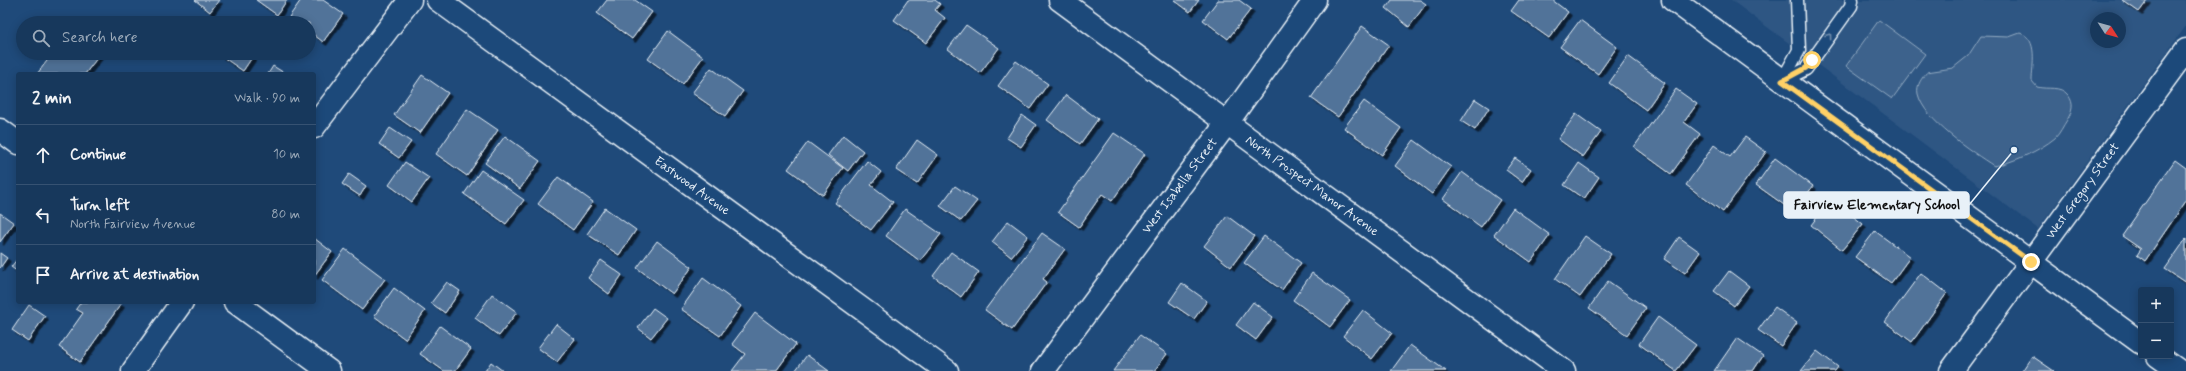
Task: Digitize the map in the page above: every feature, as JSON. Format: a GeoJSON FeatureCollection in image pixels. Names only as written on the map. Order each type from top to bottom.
{"type":"FeatureCollection","features":[{"type":"Feature","properties":{"kind":"street"},"geometry":{"type":"LineString","coordinates":[[316,123],[410,0]]}},
{"type":"Feature","properties":{"kind":"street","name":"Eastwood Avenue"},"geometry":{"type":"LineString","coordinates":[[438,0],[946,371]]}},
{"type":"Feature","properties":{"kind":"street","name":"North Prospect Manor Avenue"},"geometry":{"type":"LineString","coordinates":[[1060,0],[1564,371]]}},
{"type":"Feature","properties":{"kind":"street","name":"West Isabella Street"},"geometry":{"type":"LineString","coordinates":[[1042,371],[1227,123],[1315,0]]}},
{"type":"Feature","properties":{"kind":"street"},"geometry":{"type":"LineString","coordinates":[[1673,0],[2138,341]]}},
{"type":"Feature","properties":{"kind":"street","name":"West Gregory Street"},"geometry":{"type":"LineString","coordinates":[[1951,371],[2186,50]]}},
{"type":"Feature","properties":{"kind":"street"},"geometry":{"type":"LineString","coordinates":[[0,130],[16,142]]}},
{"type":"Feature","properties":{"kind":"street"},"geometry":{"type":"LineString","coordinates":[[133,371],[181,304]]}},
{"type":"Feature","properties":{"kind":"street"},"geometry":{"type":"LineString","coordinates":[[238,304],[329,371]]}},
{"type":"Feature","properties":{"kind":"street"},"geometry":{"type":"LineString","coordinates":[[2162,359],[2179,371]]}},
{"type":"Feature","properties":{"kind":"lane"},"geometry":{"type":"LineString","coordinates":[[1782,81],[1799,50],[1798,0]]}},
{"type":"Feature","properties":{"kind":"lane"},"geometry":{"type":"LineString","coordinates":[[1782,81],[1806,68],[1851,6],[1852,0]]}},
{"type":"Feature","properties":{"kind":"shaded area"},"geometry":{"type":"Polygon","coordinates":[[[1731,0],[2186,0],[2186,26],[2038,229],[1731,0]]]}},
{"type":"Feature","properties":{"kind":"shaded area"},"geometry":{"type":"Polygon","coordinates":[[[1879,20],[1925,54],[1892,99],[1846,66],[1879,20]]]}},
{"type":"Feature","properties":{"kind":"shaded area"},"geometry":{"type":"Polygon","coordinates":[[[2020,33],[2026,36],[2032,47],[2032,81],[2037,87],[2058,89],[2065,92],[2072,102],[2072,108],[2069,117],[2060,132],[2049,143],[2010,162],[1994,166],[1962,144],[1939,125],[1922,104],[1918,94],[1918,88],[1927,72],[1953,68],[1968,56],[1981,36],[2009,37],[2020,33]]]}},
{"type":"Feature","properties":{"kind":"building"},"geometry":{"type":"Polygon","coordinates":[[[195,0],[219,0],[210,12],[195,0]]]}},
{"type":"Feature","properties":{"kind":"building"},"geometry":{"type":"Polygon","coordinates":[[[256,0],[287,0],[277,15],[256,0]]]}},
{"type":"Feature","properties":{"kind":"building"},"geometry":{"type":"Polygon","coordinates":[[[301,0],[323,0],[343,14],[323,42],[316,36],[316,16],[290,16],[301,0]]]}},
{"type":"Feature","properties":{"kind":"building"},"geometry":{"type":"Polygon","coordinates":[[[607,0],[635,0],[652,12],[632,39],[597,13],[607,0]]]}},
{"type":"Feature","properties":{"kind":"building"},"geometry":{"type":"Polygon","coordinates":[[[908,0],[935,0],[940,4],[935,10],[945,18],[926,43],[894,20],[908,0]]]}},
{"type":"Feature","properties":{"kind":"building"},"geometry":{"type":"Polygon","coordinates":[[[1174,0],[1199,0],[1190,12],[1174,0]]]}},
{"type":"Feature","properties":{"kind":"building"},"geometry":{"type":"Polygon","coordinates":[[[1218,0],[1239,0],[1251,9],[1228,39],[1203,20],[1218,0]]]}},
{"type":"Feature","properties":{"kind":"building"},"geometry":{"type":"Polygon","coordinates":[[[1392,0],[1420,0],[1426,4],[1409,27],[1386,8],[1392,0]]]}},
{"type":"Feature","properties":{"kind":"building"},"geometry":{"type":"Polygon","coordinates":[[[1519,0],[1552,0],[1568,12],[1549,38],[1511,11],[1519,0]]]}},
{"type":"Feature","properties":{"kind":"building"},"geometry":{"type":"Polygon","coordinates":[[[2122,0],[2148,0],[2139,12],[2122,0]]]}},
{"type":"Feature","properties":{"kind":"building"},"geometry":{"type":"Polygon","coordinates":[[[1580,20],[1617,47],[1598,74],[1560,47],[1580,20]]]}},
{"type":"Feature","properties":{"kind":"building"},"geometry":{"type":"Polygon","coordinates":[[[966,25],[999,48],[980,73],[948,49],[966,25]]]}},
{"type":"Feature","properties":{"kind":"building"},"geometry":{"type":"Polygon","coordinates":[[[1362,26],[1389,45],[1338,117],[1311,98],[1362,26]]]}},
{"type":"Feature","properties":{"kind":"building"},"geometry":{"type":"Polygon","coordinates":[[[668,31],[703,57],[683,84],[648,59],[668,31]]]}},
{"type":"Feature","properties":{"kind":"building"},"geometry":{"type":"Polygon","coordinates":[[[1628,56],[1665,83],[1646,110],[1609,83],[1628,56]]]}},
{"type":"Feature","properties":{"kind":"building"},"geometry":{"type":"Polygon","coordinates":[[[48,60],[96,60],[87,72],[39,72],[48,60]]]}},
{"type":"Feature","properties":{"kind":"building"},"geometry":{"type":"Polygon","coordinates":[[[227,60],[250,60],[243,71],[227,60]]]}},
{"type":"Feature","properties":{"kind":"building"},"geometry":{"type":"Polygon","coordinates":[[[1016,61],[1048,84],[1030,109],[998,86],[1016,61]]]}},
{"type":"Feature","properties":{"kind":"building"},"geometry":{"type":"Polygon","coordinates":[[[273,66],[283,72],[269,72],[273,66]]]}},
{"type":"Feature","properties":{"kind":"building"},"geometry":{"type":"Polygon","coordinates":[[[711,68],[743,91],[725,116],[692,93],[711,68]]]}},
{"type":"Feature","properties":{"kind":"building"},"geometry":{"type":"Polygon","coordinates":[[[422,75],[448,93],[420,133],[394,115],[422,75]]]}},
{"type":"Feature","properties":{"kind":"building"},"geometry":{"type":"Polygon","coordinates":[[[1676,89],[1697,104],[1684,122],[1700,134],[1671,174],[1634,147],[1676,89]]]}},
{"type":"Feature","properties":{"kind":"building"},"geometry":{"type":"Polygon","coordinates":[[[1066,95],[1098,119],[1080,144],[1047,120],[1066,95]]]}},
{"type":"Feature","properties":{"kind":"building"},"geometry":{"type":"Polygon","coordinates":[[[1475,99],[1489,108],[1475,130],[1461,121],[1475,99]]]}},
{"type":"Feature","properties":{"kind":"building"},"geometry":{"type":"Polygon","coordinates":[[[1364,101],[1401,128],[1382,155],[1344,128],[1364,101]]]}},
{"type":"Feature","properties":{"kind":"building"},"geometry":{"type":"Polygon","coordinates":[[[467,109],[498,130],[467,176],[436,154],[467,109]]]}},
{"type":"Feature","properties":{"kind":"building"},"geometry":{"type":"Polygon","coordinates":[[[1576,114],[1601,132],[1583,157],[1558,139],[1576,114]]]}},
{"type":"Feature","properties":{"kind":"building"},"geometry":{"type":"Polygon","coordinates":[[[1022,115],[1036,125],[1021,147],[1007,138],[1022,115]]]}},
{"type":"Feature","properties":{"kind":"building"},"geometry":{"type":"Polygon","coordinates":[[[390,128],[411,142],[399,158],[379,144],[390,128]]]}},
{"type":"Feature","properties":{"kind":"building"},"geometry":{"type":"Polygon","coordinates":[[[1114,133],[1145,154],[1112,201],[1102,194],[1079,227],[1058,212],[1114,133]]]}},
{"type":"Feature","properties":{"kind":"building"},"geometry":{"type":"Polygon","coordinates":[[[843,135],[863,151],[848,171],[828,155],[843,135]]]}},
{"type":"Feature","properties":{"kind":"building"},"geometry":{"type":"Polygon","coordinates":[[[505,136],[540,161],[520,189],[485,163],[505,136]]]}},
{"type":"Feature","properties":{"kind":"building"},"geometry":{"type":"Polygon","coordinates":[[[1745,137],[1766,152],[1723,212],[1686,185],[1714,145],[1730,157],[1745,137]]]}},
{"type":"Feature","properties":{"kind":"building"},"geometry":{"type":"Polygon","coordinates":[[[917,140],[938,155],[917,184],[896,170],[917,140]]]}},
{"type":"Feature","properties":{"kind":"building"},"geometry":{"type":"Polygon","coordinates":[[[1414,140],[1451,167],[1432,194],[1395,166],[1414,140]]]}},
{"type":"Feature","properties":{"kind":"building"},"geometry":{"type":"Polygon","coordinates":[[[808,142],[843,168],[823,195],[788,169],[808,142]]]}},
{"type":"Feature","properties":{"kind":"building"},"geometry":{"type":"Polygon","coordinates":[[[1515,158],[1531,169],[1522,182],[1506,170],[1515,158]]]}},
{"type":"Feature","properties":{"kind":"building"},"geometry":{"type":"Polygon","coordinates":[[[1775,158],[1813,186],[1794,212],[1756,185],[1775,158]]]}},
{"type":"Feature","properties":{"kind":"building"},"geometry":{"type":"Polygon","coordinates":[[[2175,160],[2186,168],[2186,201],[2145,261],[2137,255],[2141,249],[2122,236],[2175,160]]]}},
{"type":"Feature","properties":{"kind":"building"},"geometry":{"type":"Polygon","coordinates":[[[867,161],[881,172],[871,185],[893,202],[871,230],[835,203],[867,161]]]}},
{"type":"Feature","properties":{"kind":"building"},"geometry":{"type":"Polygon","coordinates":[[[405,162],[429,178],[412,202],[389,185],[405,162]]]}},
{"type":"Feature","properties":{"kind":"building"},"geometry":{"type":"Polygon","coordinates":[[[1579,163],[1599,177],[1584,199],[1564,185],[1579,163]]]}},
{"type":"Feature","properties":{"kind":"building"},"geometry":{"type":"Polygon","coordinates":[[[481,170],[524,200],[506,224],[464,194],[481,170]]]}},
{"type":"Feature","properties":{"kind":"building"},"geometry":{"type":"Polygon","coordinates":[[[1462,172],[1500,200],[1481,227],[1443,199],[1462,172]]]}},
{"type":"Feature","properties":{"kind":"building"},"geometry":{"type":"Polygon","coordinates":[[[349,174],[366,186],[360,196],[342,184],[349,174]]]}},
{"type":"Feature","properties":{"kind":"building"},"geometry":{"type":"Polygon","coordinates":[[[558,177],[593,202],[573,230],[538,204],[558,177]]]}},
{"type":"Feature","properties":{"kind":"building"},"geometry":{"type":"Polygon","coordinates":[[[955,186],[977,201],[961,221],[940,206],[955,186]]]}},
{"type":"Feature","properties":{"kind":"building"},"geometry":{"type":"Polygon","coordinates":[[[1831,199],[1863,224],[1842,250],[1811,225],[1831,199]]]}},
{"type":"Feature","properties":{"kind":"building"},"geometry":{"type":"Polygon","coordinates":[[[605,208],[636,230],[619,255],[587,234],[605,208]]]}},
{"type":"Feature","properties":{"kind":"building"},"geometry":{"type":"Polygon","coordinates":[[[1513,208],[1550,235],[1531,262],[1494,235],[1513,208]]]}},
{"type":"Feature","properties":{"kind":"building"},"geometry":{"type":"Polygon","coordinates":[[[905,209],[941,234],[920,261],[886,236],[905,209]]]}},
{"type":"Feature","properties":{"kind":"building"},"geometry":{"type":"Polygon","coordinates":[[[0,213],[14,223],[0,242],[0,213]]]}},
{"type":"Feature","properties":{"kind":"building"},"geometry":{"type":"Polygon","coordinates":[[[1227,216],[1254,236],[1231,267],[1204,246],[1227,216]]]}},
{"type":"Feature","properties":{"kind":"building"},"geometry":{"type":"Polygon","coordinates":[[[1008,221],[1028,236],[1011,257],[992,242],[1008,221]]]}},
{"type":"Feature","properties":{"kind":"building"},"geometry":{"type":"Polygon","coordinates":[[[1875,231],[1910,257],[1891,283],[1855,257],[1875,231]]]}},
{"type":"Feature","properties":{"kind":"building"},"geometry":{"type":"Polygon","coordinates":[[[1042,233],[1065,249],[1043,279],[1047,282],[1012,330],[985,310],[1042,233]]]}},
{"type":"Feature","properties":{"kind":"building"},"geometry":{"type":"Polygon","coordinates":[[[1264,236],[1301,263],[1282,290],[1244,263],[1264,236]]]}},
{"type":"Feature","properties":{"kind":"building"},"geometry":{"type":"Polygon","coordinates":[[[1585,236],[1611,254],[1580,297],[1555,279],[1585,236]]]}},
{"type":"Feature","properties":{"kind":"building"},"geometry":{"type":"Polygon","coordinates":[[[1679,237],[1700,252],[1685,273],[1664,259],[1679,237]]]}},
{"type":"Feature","properties":{"kind":"building"},"geometry":{"type":"Polygon","coordinates":[[[2186,239],[2186,283],[2165,269],[2186,239]]]}},
{"type":"Feature","properties":{"kind":"building"},"geometry":{"type":"Polygon","coordinates":[[[316,240],[332,252],[316,273],[316,240]]]}},
{"type":"Feature","properties":{"kind":"building"},"geometry":{"type":"Polygon","coordinates":[[[657,241],[692,267],[672,294],[637,268],[657,241]]]}},
{"type":"Feature","properties":{"kind":"building"},"geometry":{"type":"Polygon","coordinates":[[[345,249],[385,279],[362,310],[322,280],[345,249]]]}},
{"type":"Feature","properties":{"kind":"building"},"geometry":{"type":"Polygon","coordinates":[[[951,252],[979,272],[961,297],[933,276],[951,252]]]}},
{"type":"Feature","properties":{"kind":"building"},"geometry":{"type":"Polygon","coordinates":[[[0,253],[7,258],[0,268],[0,253]]]}},
{"type":"Feature","properties":{"kind":"building"},"geometry":{"type":"Polygon","coordinates":[[[601,260],[622,275],[609,294],[588,278],[601,260]]]}},
{"type":"Feature","properties":{"kind":"building"},"geometry":{"type":"Polygon","coordinates":[[[16,261],[16,271],[11,267],[16,261]]]}},
{"type":"Feature","properties":{"kind":"building"},"geometry":{"type":"Polygon","coordinates":[[[1729,271],[1749,286],[1734,306],[1714,291],[1729,271]]]}},
{"type":"Feature","properties":{"kind":"building"},"geometry":{"type":"Polygon","coordinates":[[[1312,273],[1350,300],[1330,327],[1293,300],[1312,273]]]}},
{"type":"Feature","properties":{"kind":"building"},"geometry":{"type":"Polygon","coordinates":[[[1921,273],[1947,293],[1912,342],[1885,322],[1921,273]]]}},
{"type":"Feature","properties":{"kind":"building"},"geometry":{"type":"Polygon","coordinates":[[[703,278],[741,306],[720,336],[681,309],[703,278]]]}},
{"type":"Feature","properties":{"kind":"building"},"geometry":{"type":"Polygon","coordinates":[[[1608,281],[1646,308],[1627,335],[1589,308],[1608,281]]]}},
{"type":"Feature","properties":{"kind":"building"},"geometry":{"type":"Polygon","coordinates":[[[447,282],[460,291],[445,313],[431,303],[447,282]]]}},
{"type":"Feature","properties":{"kind":"building"},"geometry":{"type":"Polygon","coordinates":[[[1182,283],[1207,301],[1194,319],[1169,302],[1182,283]]]}},
{"type":"Feature","properties":{"kind":"building"},"geometry":{"type":"Polygon","coordinates":[[[394,288],[425,311],[405,339],[374,316],[394,288]]]}},
{"type":"Feature","properties":{"kind":"building"},"geometry":{"type":"Polygon","coordinates":[[[492,294],[517,312],[499,336],[475,318],[492,294]]]}},
{"type":"Feature","properties":{"kind":"building"},"geometry":{"type":"Polygon","coordinates":[[[1253,302],[1273,317],[1256,340],[1236,325],[1253,302]]]}},
{"type":"Feature","properties":{"kind":"building"},"geometry":{"type":"Polygon","coordinates":[[[80,304],[121,304],[80,362],[59,347],[83,313],[76,309],[80,304]]]}},
{"type":"Feature","properties":{"kind":"building"},"geometry":{"type":"Polygon","coordinates":[[[29,305],[45,316],[28,341],[12,330],[29,305]]]}},
{"type":"Feature","properties":{"kind":"building"},"geometry":{"type":"Polygon","coordinates":[[[1775,307],[1797,323],[1781,346],[1758,330],[1775,307]]]}},
{"type":"Feature","properties":{"kind":"building"},"geometry":{"type":"Polygon","coordinates":[[[653,308],[667,318],[651,338],[638,328],[653,308]]]}},
{"type":"Feature","properties":{"kind":"building"},"geometry":{"type":"Polygon","coordinates":[[[1363,310],[1392,333],[1372,359],[1343,336],[1363,310]]]}},
{"type":"Feature","properties":{"kind":"building"},"geometry":{"type":"Polygon","coordinates":[[[755,313],[796,344],[776,371],[732,371],[745,354],[732,344],[755,313]]]}},
{"type":"Feature","properties":{"kind":"building"},"geometry":{"type":"Polygon","coordinates":[[[1658,317],[1696,345],[1676,371],[1639,344],[1658,317]]]}},
{"type":"Feature","properties":{"kind":"building"},"geometry":{"type":"Polygon","coordinates":[[[556,324],[575,339],[557,362],[538,348],[556,324]]]}},
{"type":"Feature","properties":{"kind":"building"},"geometry":{"type":"Polygon","coordinates":[[[440,326],[471,349],[455,371],[444,371],[420,354],[440,326]]]}},
{"type":"Feature","properties":{"kind":"building"},"geometry":{"type":"Polygon","coordinates":[[[1140,335],[1167,354],[1154,371],[1113,371],[1140,335]]]}},
{"type":"Feature","properties":{"kind":"building"},"geometry":{"type":"Polygon","coordinates":[[[1737,338],[1763,356],[1753,371],[1714,371],[1737,338]]]}},
{"type":"Feature","properties":{"kind":"building"},"geometry":{"type":"Polygon","coordinates":[[[1410,345],[1446,371],[1391,371],[1410,345]]]}},
{"type":"Feature","properties":{"kind":"building"},"geometry":{"type":"Polygon","coordinates":[[[1817,351],[1838,367],[1835,371],[1801,371],[1817,351]]]}},
{"type":"Feature","properties":{"kind":"building"},"geometry":{"type":"Polygon","coordinates":[[[807,355],[829,371],[795,371],[807,355]]]}},
{"type":"Feature","properties":{"kind":"building"},"geometry":{"type":"Polygon","coordinates":[[[2032,356],[2054,371],[2022,371],[2032,356]]]}},
{"type":"Feature","properties":{"kind":"building"},"geometry":{"type":"Polygon","coordinates":[[[491,362],[503,371],[485,371],[491,362]]]}},
{"type":"Feature","properties":{"kind":"place","name":"Fairview Elementary School"},"geometry":{"type":"Point","coordinates":[2014,150]}},
{"type":"Feature","properties":{"kind":"route"},"geometry":{"type":"LineString","coordinates":[[1812,60],[1806,68],[1782,81],[2031,262]]}}]}
